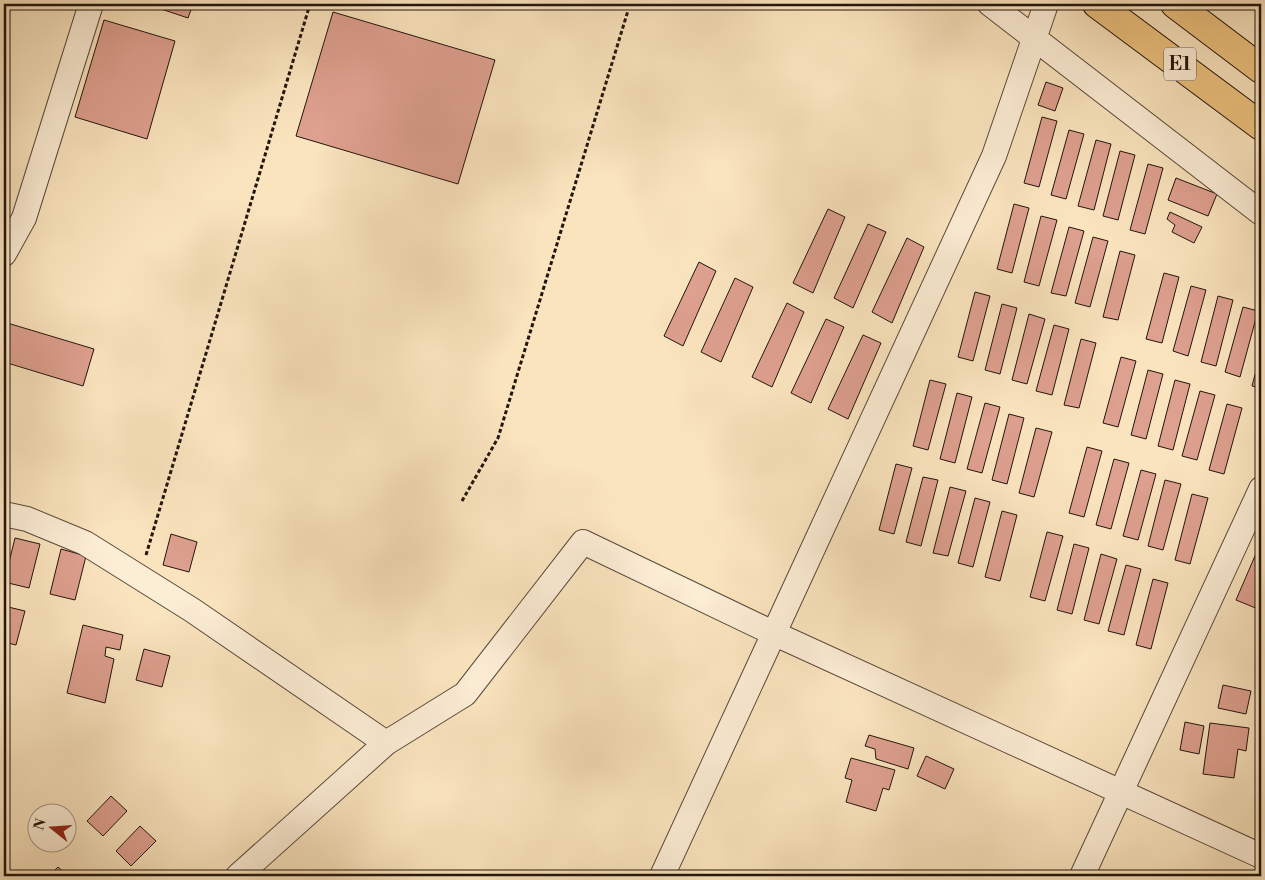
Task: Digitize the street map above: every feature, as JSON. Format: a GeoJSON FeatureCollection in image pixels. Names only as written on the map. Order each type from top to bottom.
{"type":"FeatureCollection","features":[{"type":"Feature","properties":{"kind":"highway","name":"E1"},"geometry":{"type":"LineString","coordinates":[[1097,4],[1261,126]]}},
{"type":"Feature","properties":{"kind":"highway","name":"E1"},"geometry":{"type":"LineString","coordinates":[[1175,4],[1261,70]]}},
{"type":"Feature","properties":{"kind":"street"},"geometry":{"type":"LineString","coordinates":[[4,254],[24,218],[91,4]]}},
{"type":"Feature","properties":{"kind":"street"},"geometry":{"type":"LineString","coordinates":[[990,4],[1261,213]]}},
{"type":"Feature","properties":{"kind":"street"},"geometry":{"type":"LineString","coordinates":[[662,876],[994,156],[1036,38],[1046,4]]}},
{"type":"Feature","properties":{"kind":"street"},"geometry":{"type":"LineString","coordinates":[[1082,876],[1261,489]]}},
{"type":"Feature","properties":{"kind":"street"},"geometry":{"type":"LineString","coordinates":[[4,514],[27,519],[86,543],[192,610],[386,743]]}},
{"type":"Feature","properties":{"kind":"street"},"geometry":{"type":"LineString","coordinates":[[246,874],[386,743],[465,694],[583,542],[773,633],[1261,856]]}},
{"type":"Feature","properties":{"kind":"path"},"geometry":{"type":"LineString","coordinates":[[139,578],[310,4]]}},
{"type":"Feature","properties":{"kind":"path"},"geometry":{"type":"LineString","coordinates":[[462,501],[498,438],[630,4]]}},
{"type":"Feature","properties":{"kind":"building"},"geometry":{"type":"Polygon","coordinates":[[[146,4],[193,4],[188,18],[146,4]]]}},
{"type":"Feature","properties":{"kind":"building"},"geometry":{"type":"Polygon","coordinates":[[[333,12],[495,60],[458,184],[296,136],[333,12]]]}},
{"type":"Feature","properties":{"kind":"building"},"geometry":{"type":"Polygon","coordinates":[[[104,20],[175,41],[147,139],[75,117],[104,20]]]}},
{"type":"Feature","properties":{"kind":"building"},"geometry":{"type":"Polygon","coordinates":[[[1046,82],[1063,88],[1055,111],[1038,105],[1046,82]]]}},
{"type":"Feature","properties":{"kind":"building"},"geometry":{"type":"Polygon","coordinates":[[[1042,117],[1057,121],[1039,187],[1024,183],[1042,117]]]}},
{"type":"Feature","properties":{"kind":"building"},"geometry":{"type":"Polygon","coordinates":[[[1069,130],[1084,134],[1066,199],[1051,195],[1069,130]]]}},
{"type":"Feature","properties":{"kind":"building"},"geometry":{"type":"Polygon","coordinates":[[[1096,140],[1111,144],[1094,210],[1078,206],[1096,140]]]}},
{"type":"Feature","properties":{"kind":"building"},"geometry":{"type":"Polygon","coordinates":[[[1120,151],[1135,155],[1118,220],[1103,216],[1120,151]]]}},
{"type":"Feature","properties":{"kind":"building"},"geometry":{"type":"Polygon","coordinates":[[[1148,164],[1163,168],[1145,234],[1130,230],[1148,164]]]}},
{"type":"Feature","properties":{"kind":"building"},"geometry":{"type":"Polygon","coordinates":[[[1176,178],[1217,194],[1208,216],[1168,200],[1176,178]]]}},
{"type":"Feature","properties":{"kind":"building"},"geometry":{"type":"Polygon","coordinates":[[[1014,204],[1029,208],[1012,273],[997,269],[1014,204]]]}},
{"type":"Feature","properties":{"kind":"building"},"geometry":{"type":"Polygon","coordinates":[[[828,209],[845,217],[813,293],[793,283],[828,209]]]}},
{"type":"Feature","properties":{"kind":"building"},"geometry":{"type":"Polygon","coordinates":[[[1170,212],[1202,227],[1194,243],[1172,232],[1175,225],[1167,219],[1170,212]]]}},
{"type":"Feature","properties":{"kind":"building"},"geometry":{"type":"Polygon","coordinates":[[[1041,216],[1057,220],[1039,286],[1024,282],[1041,216]]]}},
{"type":"Feature","properties":{"kind":"building"},"geometry":{"type":"Polygon","coordinates":[[[868,224],[886,232],[853,308],[834,298],[868,224]]]}},
{"type":"Feature","properties":{"kind":"building"},"geometry":{"type":"Polygon","coordinates":[[[1069,227],[1084,231],[1066,296],[1051,293],[1069,227]]]}},
{"type":"Feature","properties":{"kind":"building"},"geometry":{"type":"Polygon","coordinates":[[[1093,237],[1108,241],[1090,307],[1075,303],[1093,237]]]}},
{"type":"Feature","properties":{"kind":"building"},"geometry":{"type":"Polygon","coordinates":[[[907,238],[924,247],[892,323],[872,312],[907,238]]]}},
{"type":"Feature","properties":{"kind":"building"},"geometry":{"type":"Polygon","coordinates":[[[1120,251],[1135,255],[1118,320],[1103,317],[1120,251]]]}},
{"type":"Feature","properties":{"kind":"building"},"geometry":{"type":"Polygon","coordinates":[[[699,262],[716,271],[683,346],[664,336],[699,262]]]}},
{"type":"Feature","properties":{"kind":"building"},"geometry":{"type":"Polygon","coordinates":[[[1164,273],[1179,277],[1162,343],[1146,339],[1164,273]]]}},
{"type":"Feature","properties":{"kind":"building"},"geometry":{"type":"Polygon","coordinates":[[[735,278],[753,287],[721,362],[701,352],[735,278]]]}},
{"type":"Feature","properties":{"kind":"building"},"geometry":{"type":"Polygon","coordinates":[[[1191,286],[1206,290],[1188,356],[1173,351],[1191,286]]]}},
{"type":"Feature","properties":{"kind":"building"},"geometry":{"type":"Polygon","coordinates":[[[975,292],[990,296],[973,361],[958,357],[975,292]]]}},
{"type":"Feature","properties":{"kind":"building"},"geometry":{"type":"Polygon","coordinates":[[[1218,296],[1233,300],[1216,366],[1201,362],[1218,296]]]}},
{"type":"Feature","properties":{"kind":"building"},"geometry":{"type":"Polygon","coordinates":[[[787,303],[804,312],[772,387],[752,377],[787,303]]]}},
{"type":"Feature","properties":{"kind":"building"},"geometry":{"type":"Polygon","coordinates":[[[1002,304],[1017,308],[1000,374],[985,370],[1002,304]]]}},
{"type":"Feature","properties":{"kind":"building"},"geometry":{"type":"Polygon","coordinates":[[[1243,307],[1258,311],[1240,377],[1225,372],[1243,307]]]}},
{"type":"Feature","properties":{"kind":"building"},"geometry":{"type":"Polygon","coordinates":[[[1029,314],[1045,319],[1027,384],[1012,380],[1029,314]]]}},
{"type":"Feature","properties":{"kind":"building"},"geometry":{"type":"Polygon","coordinates":[[[826,319],[844,327],[811,403],[791,393],[826,319]]]}},
{"type":"Feature","properties":{"kind":"building"},"geometry":{"type":"Polygon","coordinates":[[[4,322],[94,349],[83,386],[4,362],[4,322]]]}},
{"type":"Feature","properties":{"kind":"building"},"geometry":{"type":"Polygon","coordinates":[[[1054,325],[1069,329],[1052,395],[1036,391],[1054,325]]]}},
{"type":"Feature","properties":{"kind":"building"},"geometry":{"type":"Polygon","coordinates":[[[863,335],[881,343],[848,419],[828,409],[863,335]]]}},
{"type":"Feature","properties":{"kind":"building"},"geometry":{"type":"Polygon","coordinates":[[[1081,339],[1096,343],[1079,408],[1064,405],[1081,339]]]}},
{"type":"Feature","properties":{"kind":"building"},"geometry":{"type":"Polygon","coordinates":[[[1261,352],[1261,388],[1252,386],[1261,352]]]}},
{"type":"Feature","properties":{"kind":"building"},"geometry":{"type":"Polygon","coordinates":[[[1121,357],[1136,361],[1118,427],[1103,423],[1121,357]]]}},
{"type":"Feature","properties":{"kind":"building"},"geometry":{"type":"Polygon","coordinates":[[[1148,370],[1163,374],[1146,439],[1131,435],[1148,370]]]}},
{"type":"Feature","properties":{"kind":"building"},"geometry":{"type":"Polygon","coordinates":[[[930,380],[946,384],[928,450],[913,446],[930,380]]]}},
{"type":"Feature","properties":{"kind":"building"},"geometry":{"type":"Polygon","coordinates":[[[1175,380],[1190,384],[1173,450],[1158,446],[1175,380]]]}},
{"type":"Feature","properties":{"kind":"building"},"geometry":{"type":"Polygon","coordinates":[[[1200,391],[1215,395],[1197,460],[1182,456],[1200,391]]]}},
{"type":"Feature","properties":{"kind":"building"},"geometry":{"type":"Polygon","coordinates":[[[957,393],[972,397],[955,463],[940,459],[957,393]]]}},
{"type":"Feature","properties":{"kind":"building"},"geometry":{"type":"Polygon","coordinates":[[[985,403],[1000,407],[982,473],[967,469],[985,403]]]}},
{"type":"Feature","properties":{"kind":"building"},"geometry":{"type":"Polygon","coordinates":[[[1227,404],[1242,408],[1224,474],[1209,470],[1227,404]]]}},
{"type":"Feature","properties":{"kind":"building"},"geometry":{"type":"Polygon","coordinates":[[[1009,414],[1024,418],[1007,484],[992,480],[1009,414]]]}},
{"type":"Feature","properties":{"kind":"building"},"geometry":{"type":"Polygon","coordinates":[[[1036,428],[1052,432],[1034,497],[1019,493],[1036,428]]]}},
{"type":"Feature","properties":{"kind":"building"},"geometry":{"type":"Polygon","coordinates":[[[1087,447],[1102,451],[1084,517],[1069,513],[1087,447]]]}},
{"type":"Feature","properties":{"kind":"building"},"geometry":{"type":"Polygon","coordinates":[[[1114,459],[1129,463],[1111,529],[1096,525],[1114,459]]]}},
{"type":"Feature","properties":{"kind":"building"},"geometry":{"type":"Polygon","coordinates":[[[896,464],[912,468],[894,534],[879,530],[896,464]]]}},
{"type":"Feature","properties":{"kind":"building"},"geometry":{"type":"Polygon","coordinates":[[[1141,470],[1156,474],[1138,540],[1123,536],[1141,470]]]}},
{"type":"Feature","properties":{"kind":"building"},"geometry":{"type":"Polygon","coordinates":[[[923,477],[938,480],[921,546],[906,542],[923,477]]]}},
{"type":"Feature","properties":{"kind":"building"},"geometry":{"type":"Polygon","coordinates":[[[1165,480],[1181,484],[1163,550],[1148,546],[1165,480]]]}},
{"type":"Feature","properties":{"kind":"building"},"geometry":{"type":"Polygon","coordinates":[[[950,487],[966,491],[948,556],[933,553],[950,487]]]}},
{"type":"Feature","properties":{"kind":"building"},"geometry":{"type":"Polygon","coordinates":[[[1192,494],[1208,498],[1190,564],[1175,560],[1192,494]]]}},
{"type":"Feature","properties":{"kind":"building"},"geometry":{"type":"Polygon","coordinates":[[[975,498],[990,502],[973,567],[958,563],[975,498]]]}},
{"type":"Feature","properties":{"kind":"building"},"geometry":{"type":"Polygon","coordinates":[[[1002,511],[1017,515],[1000,581],[985,577],[1002,511]]]}},
{"type":"Feature","properties":{"kind":"building"},"geometry":{"type":"Polygon","coordinates":[[[1047,532],[1063,536],[1045,601],[1030,597],[1047,532]]]}},
{"type":"Feature","properties":{"kind":"building"},"geometry":{"type":"Polygon","coordinates":[[[171,534],[197,542],[189,572],[163,565],[171,534]]]}},
{"type":"Feature","properties":{"kind":"building"},"geometry":{"type":"Polygon","coordinates":[[[15,538],[40,544],[29,588],[4,582],[15,538]]]}},
{"type":"Feature","properties":{"kind":"building"},"geometry":{"type":"Polygon","coordinates":[[[1261,542],[1261,602],[1258,609],[1236,600],[1261,542]]]}},
{"type":"Feature","properties":{"kind":"building"},"geometry":{"type":"Polygon","coordinates":[[[1074,544],[1089,548],[1072,614],[1057,610],[1074,544]]]}},
{"type":"Feature","properties":{"kind":"building"},"geometry":{"type":"Polygon","coordinates":[[[61,549],[86,556],[75,600],[50,594],[61,549]]]}},
{"type":"Feature","properties":{"kind":"building"},"geometry":{"type":"Polygon","coordinates":[[[1101,554],[1117,559],[1099,624],[1084,620],[1101,554]]]}},
{"type":"Feature","properties":{"kind":"building"},"geometry":{"type":"Polygon","coordinates":[[[1126,565],[1141,569],[1124,635],[1108,631],[1126,565]]]}},
{"type":"Feature","properties":{"kind":"building"},"geometry":{"type":"Polygon","coordinates":[[[1153,579],[1168,583],[1151,649],[1136,645],[1153,579]]]}},
{"type":"Feature","properties":{"kind":"building"},"geometry":{"type":"Polygon","coordinates":[[[4,606],[25,611],[16,645],[4,642],[4,606]]]}},
{"type":"Feature","properties":{"kind":"building"},"geometry":{"type":"Polygon","coordinates":[[[83,625],[123,635],[120,650],[106,647],[105,656],[114,659],[105,703],[67,693],[83,625]]]}},
{"type":"Feature","properties":{"kind":"building"},"geometry":{"type":"Polygon","coordinates":[[[144,649],[170,656],[162,687],[136,680],[144,649]]]}},
{"type":"Feature","properties":{"kind":"building"},"geometry":{"type":"Polygon","coordinates":[[[1223,685],[1251,691],[1246,714],[1218,708],[1223,685]]]}},
{"type":"Feature","properties":{"kind":"building"},"geometry":{"type":"Polygon","coordinates":[[[1261,705],[1261,724],[1259,724],[1261,705]]]}},
{"type":"Feature","properties":{"kind":"building"},"geometry":{"type":"Polygon","coordinates":[[[1185,722],[1204,726],[1199,754],[1180,750],[1185,722]]]}},
{"type":"Feature","properties":{"kind":"building"},"geometry":{"type":"Polygon","coordinates":[[[1210,723],[1249,728],[1246,751],[1238,749],[1234,778],[1203,774],[1210,723]]]}},
{"type":"Feature","properties":{"kind":"building"},"geometry":{"type":"Polygon","coordinates":[[[869,735],[914,748],[908,769],[876,759],[875,749],[865,746],[869,735]]]}},
{"type":"Feature","properties":{"kind":"building"},"geometry":{"type":"Polygon","coordinates":[[[926,756],[954,769],[945,789],[917,776],[926,756]]]}},
{"type":"Feature","properties":{"kind":"building"},"geometry":{"type":"Polygon","coordinates":[[[851,758],[895,770],[889,790],[883,788],[876,811],[846,802],[852,780],[845,778],[851,758]]]}},
{"type":"Feature","properties":{"kind":"building"},"geometry":{"type":"Polygon","coordinates":[[[111,796],[127,811],[103,836],[87,821],[111,796]]]}},
{"type":"Feature","properties":{"kind":"building"},"geometry":{"type":"Polygon","coordinates":[[[140,826],[156,841],[131,866],[116,851],[140,826]]]}},
{"type":"Feature","properties":{"kind":"building"},"geometry":{"type":"Polygon","coordinates":[[[58,867],[68,876],[49,876],[58,867]]]}}]}
